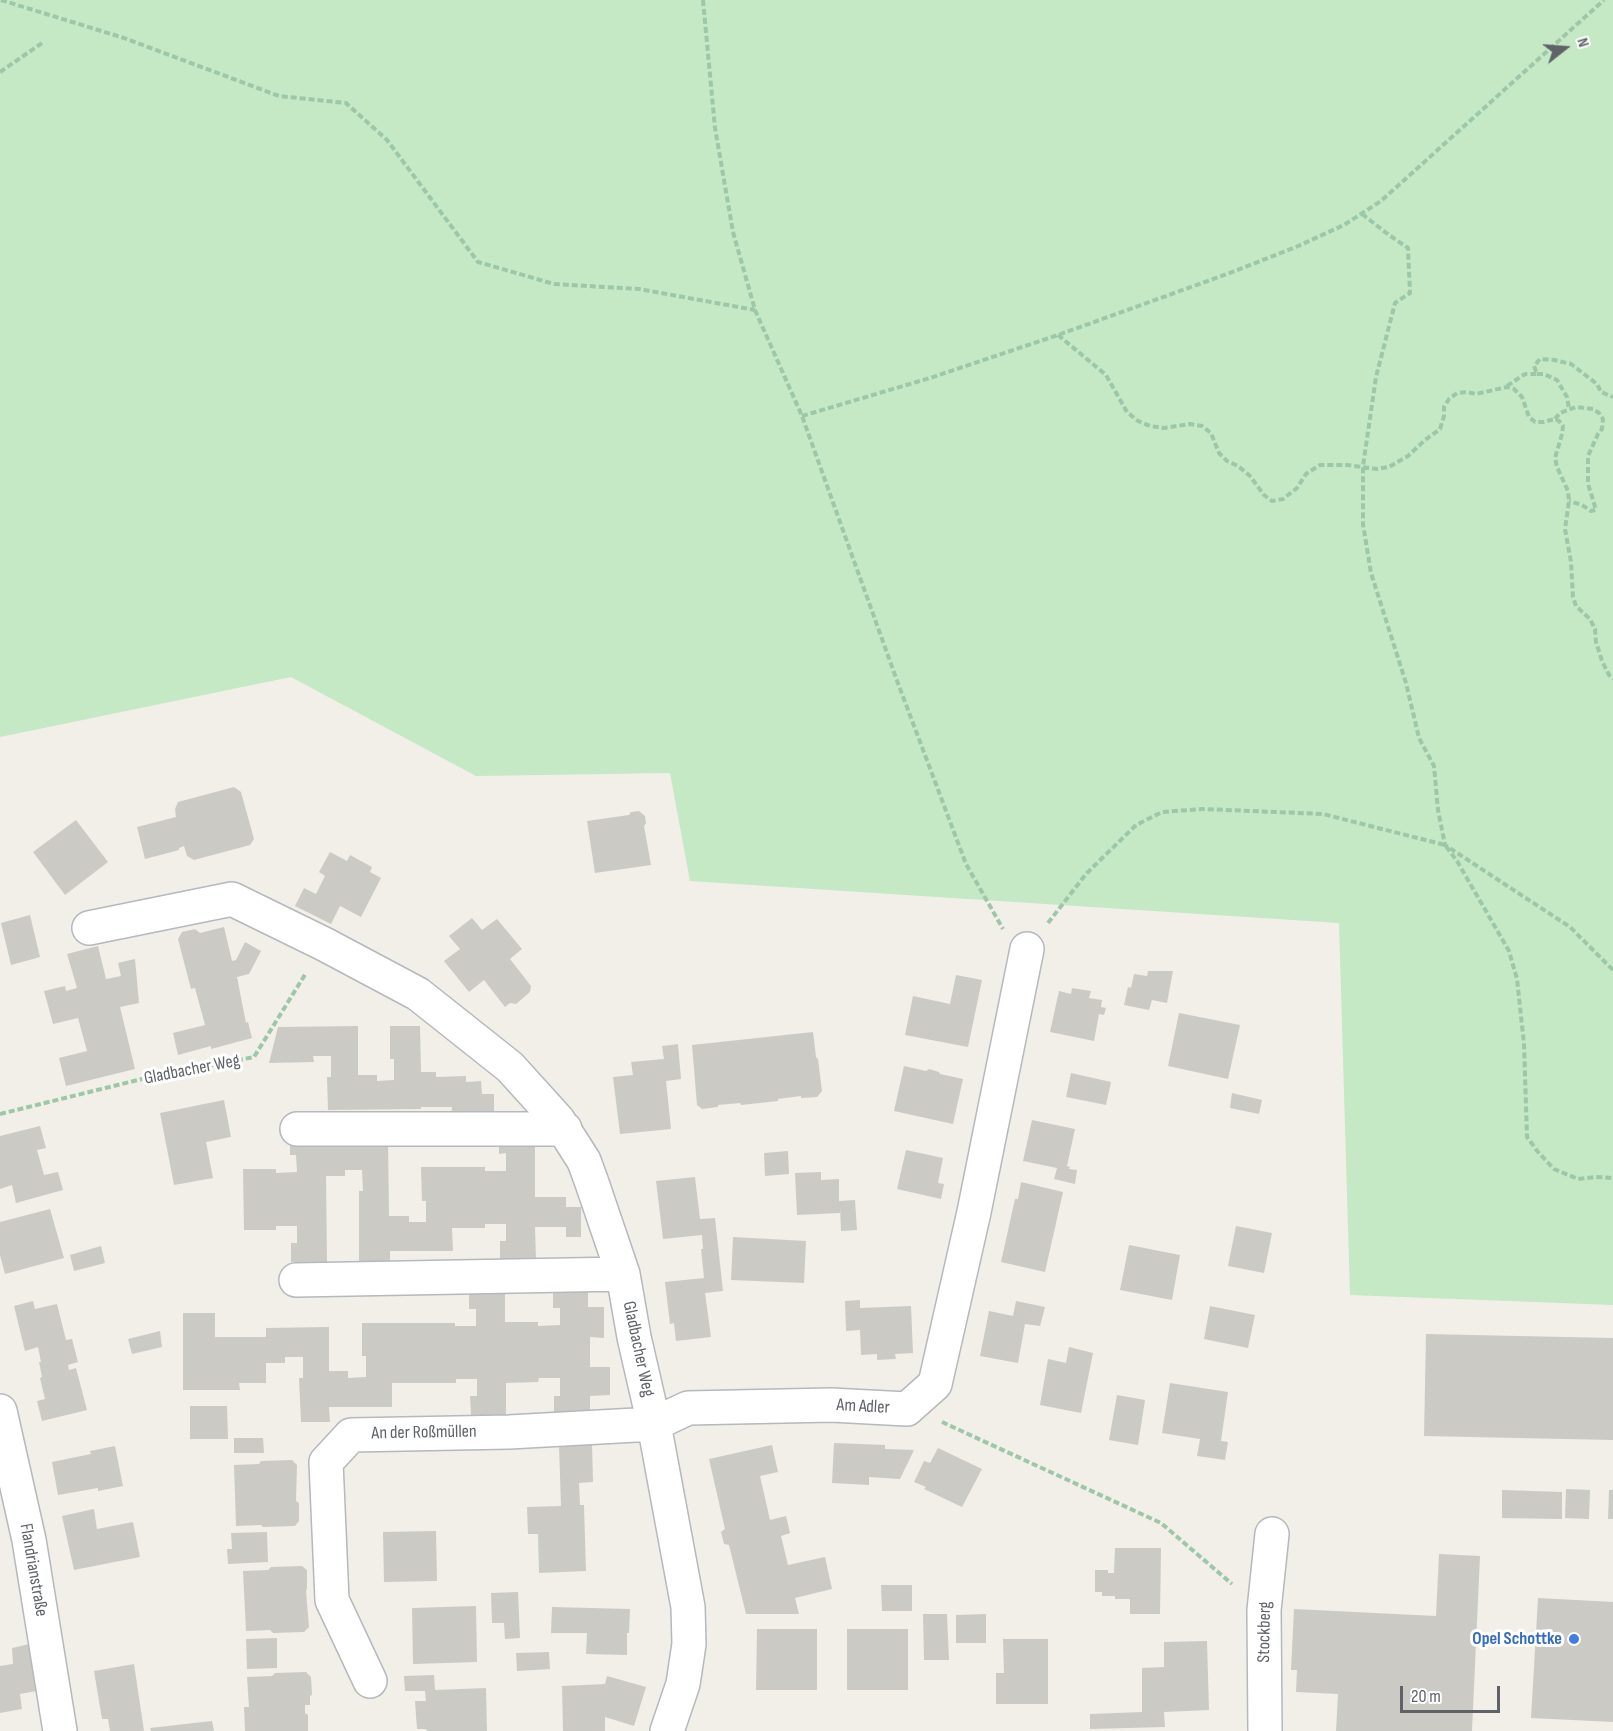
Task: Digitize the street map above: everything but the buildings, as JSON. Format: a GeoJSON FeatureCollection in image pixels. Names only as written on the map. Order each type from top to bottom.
{"type":"FeatureCollection","features":[{"type":"Feature","properties":{"kind":"street","name":"Gladbacher Weg"},"geometry":{"type":"LineString","coordinates":[[89,928],[231,899],[324,944],[418,994],[510,1067],[558,1120],[584,1161],[623,1274],[634,1337],[654,1424]]}},
{"type":"Feature","properties":{"kind":"street","name":"Am Adler"},"geometry":{"type":"LineString","coordinates":[[654,1424],[688,1408],[831,1405],[907,1409],[935,1384],[974,1212],[1027,949]]}},
{"type":"Feature","properties":{"kind":"street"},"geometry":{"type":"LineString","coordinates":[[297,1129],[565,1130]]}},
{"type":"Feature","properties":{"kind":"street"},"geometry":{"type":"LineString","coordinates":[[296,1280],[623,1274]]}},
{"type":"Feature","properties":{"kind":"street","name":"Flandrianstraße"},"geometry":{"type":"LineString","coordinates":[[0,1411],[29,1540],[60,1731]]}},
{"type":"Feature","properties":{"kind":"street"},"geometry":{"type":"LineString","coordinates":[[654,1424],[688,1607],[689,1644],[683,1684],[667,1731]]}},
{"type":"Feature","properties":{"kind":"street","name":"An der Roßmüllen"},"geometry":{"type":"LineString","coordinates":[[370,1682],[333,1600],[326,1462],[351,1435],[509,1432],[654,1424]]}},
{"type":"Feature","properties":{"kind":"street","name":"Stockberg"},"geometry":{"type":"LineString","coordinates":[[1265,1731],[1263,1610],[1272,1534]]}},
{"type":"Feature","properties":{"kind":"path"},"geometry":{"type":"LineString","coordinates":[[2,0],[124,38],[279,96],[346,103],[387,140],[478,262],[554,285],[639,289],[755,310]]}},
{"type":"Feature","properties":{"kind":"path"},"geometry":{"type":"LineString","coordinates":[[703,0],[715,128],[733,232],[755,310],[802,416],[966,864],[1001,927],[1012,940],[1027,949],[1086,874],[1136,825],[1162,812],[1203,809],[1323,814],[1445,845],[1570,927],[1613,970]]}},
{"type":"Feature","properties":{"kind":"path"},"geometry":{"type":"LineString","coordinates":[[802,416],[930,378],[1058,335],[1227,274],[1344,225],[1381,201],[1604,0]]}},
{"type":"Feature","properties":{"kind":"path"},"geometry":{"type":"LineString","coordinates":[[0,72],[42,44]]}},
{"type":"Feature","properties":{"kind":"path"},"geometry":{"type":"LineString","coordinates":[[1362,214],[1408,248],[1410,293],[1395,303],[1376,377],[1363,466],[1363,524],[1371,573],[1406,682],[1419,738],[1434,766],[1438,810],[1445,845],[1457,861],[1509,951],[1517,979],[1524,1044],[1527,1137],[1554,1169],[1578,1179],[1613,1178]]}},
{"type":"Feature","properties":{"kind":"path"},"geometry":{"type":"LineString","coordinates":[[1058,335],[1106,375],[1127,412],[1138,422],[1164,428],[1190,424],[1202,426],[1211,433],[1219,453],[1250,476],[1264,495],[1272,501],[1283,499],[1297,488],[1306,474],[1320,465],[1363,466],[1377,469],[1389,467],[1408,456],[1440,429],[1444,408],[1449,399],[1457,393],[1476,394],[1507,387],[1525,374],[1544,374],[1557,380],[1563,388],[1569,409]]}},
{"type":"Feature","properties":{"kind":"path"},"geometry":{"type":"LineString","coordinates":[[1537,374],[1534,366],[1540,359],[1571,364],[1597,384],[1601,392],[1613,397]]}},
{"type":"Feature","properties":{"kind":"path"},"geometry":{"type":"LineString","coordinates":[[1507,387],[1514,389],[1522,396],[1529,417],[1535,422],[1555,419],[1560,414],[1576,407],[1593,409],[1603,419],[1602,429],[1588,456],[1588,484],[1596,510],[1591,511],[1569,501]]}},
{"type":"Feature","properties":{"kind":"path"},"geometry":{"type":"LineString","coordinates":[[1555,419],[1563,426],[1555,458],[1568,491],[1565,529],[1571,562],[1573,597],[1576,606],[1590,619],[1595,629],[1596,642],[1602,661],[1613,679]]}},
{"type":"Feature","properties":{"kind":"path","name":"Gladbacher Weg"},"geometry":{"type":"LineString","coordinates":[[0,1114],[142,1079],[255,1057],[324,944]]}},
{"type":"Feature","properties":{"kind":"path"},"geometry":{"type":"LineString","coordinates":[[938,1421],[1161,1523],[1263,1610]]}},
{"type":"Feature","properties":{"kind":"green space"},"geometry":{"type":"Polygon","coordinates":[[[0,0],[1613,0],[1613,1305],[1350,1295],[1339,923],[690,881],[670,773],[476,776],[291,677],[0,737],[0,0]]]}},
{"type":"Feature","properties":{"kind":"place","name":"Opel Schottke"},"geometry":{"type":"Point","coordinates":[1574,1639]}}]}
